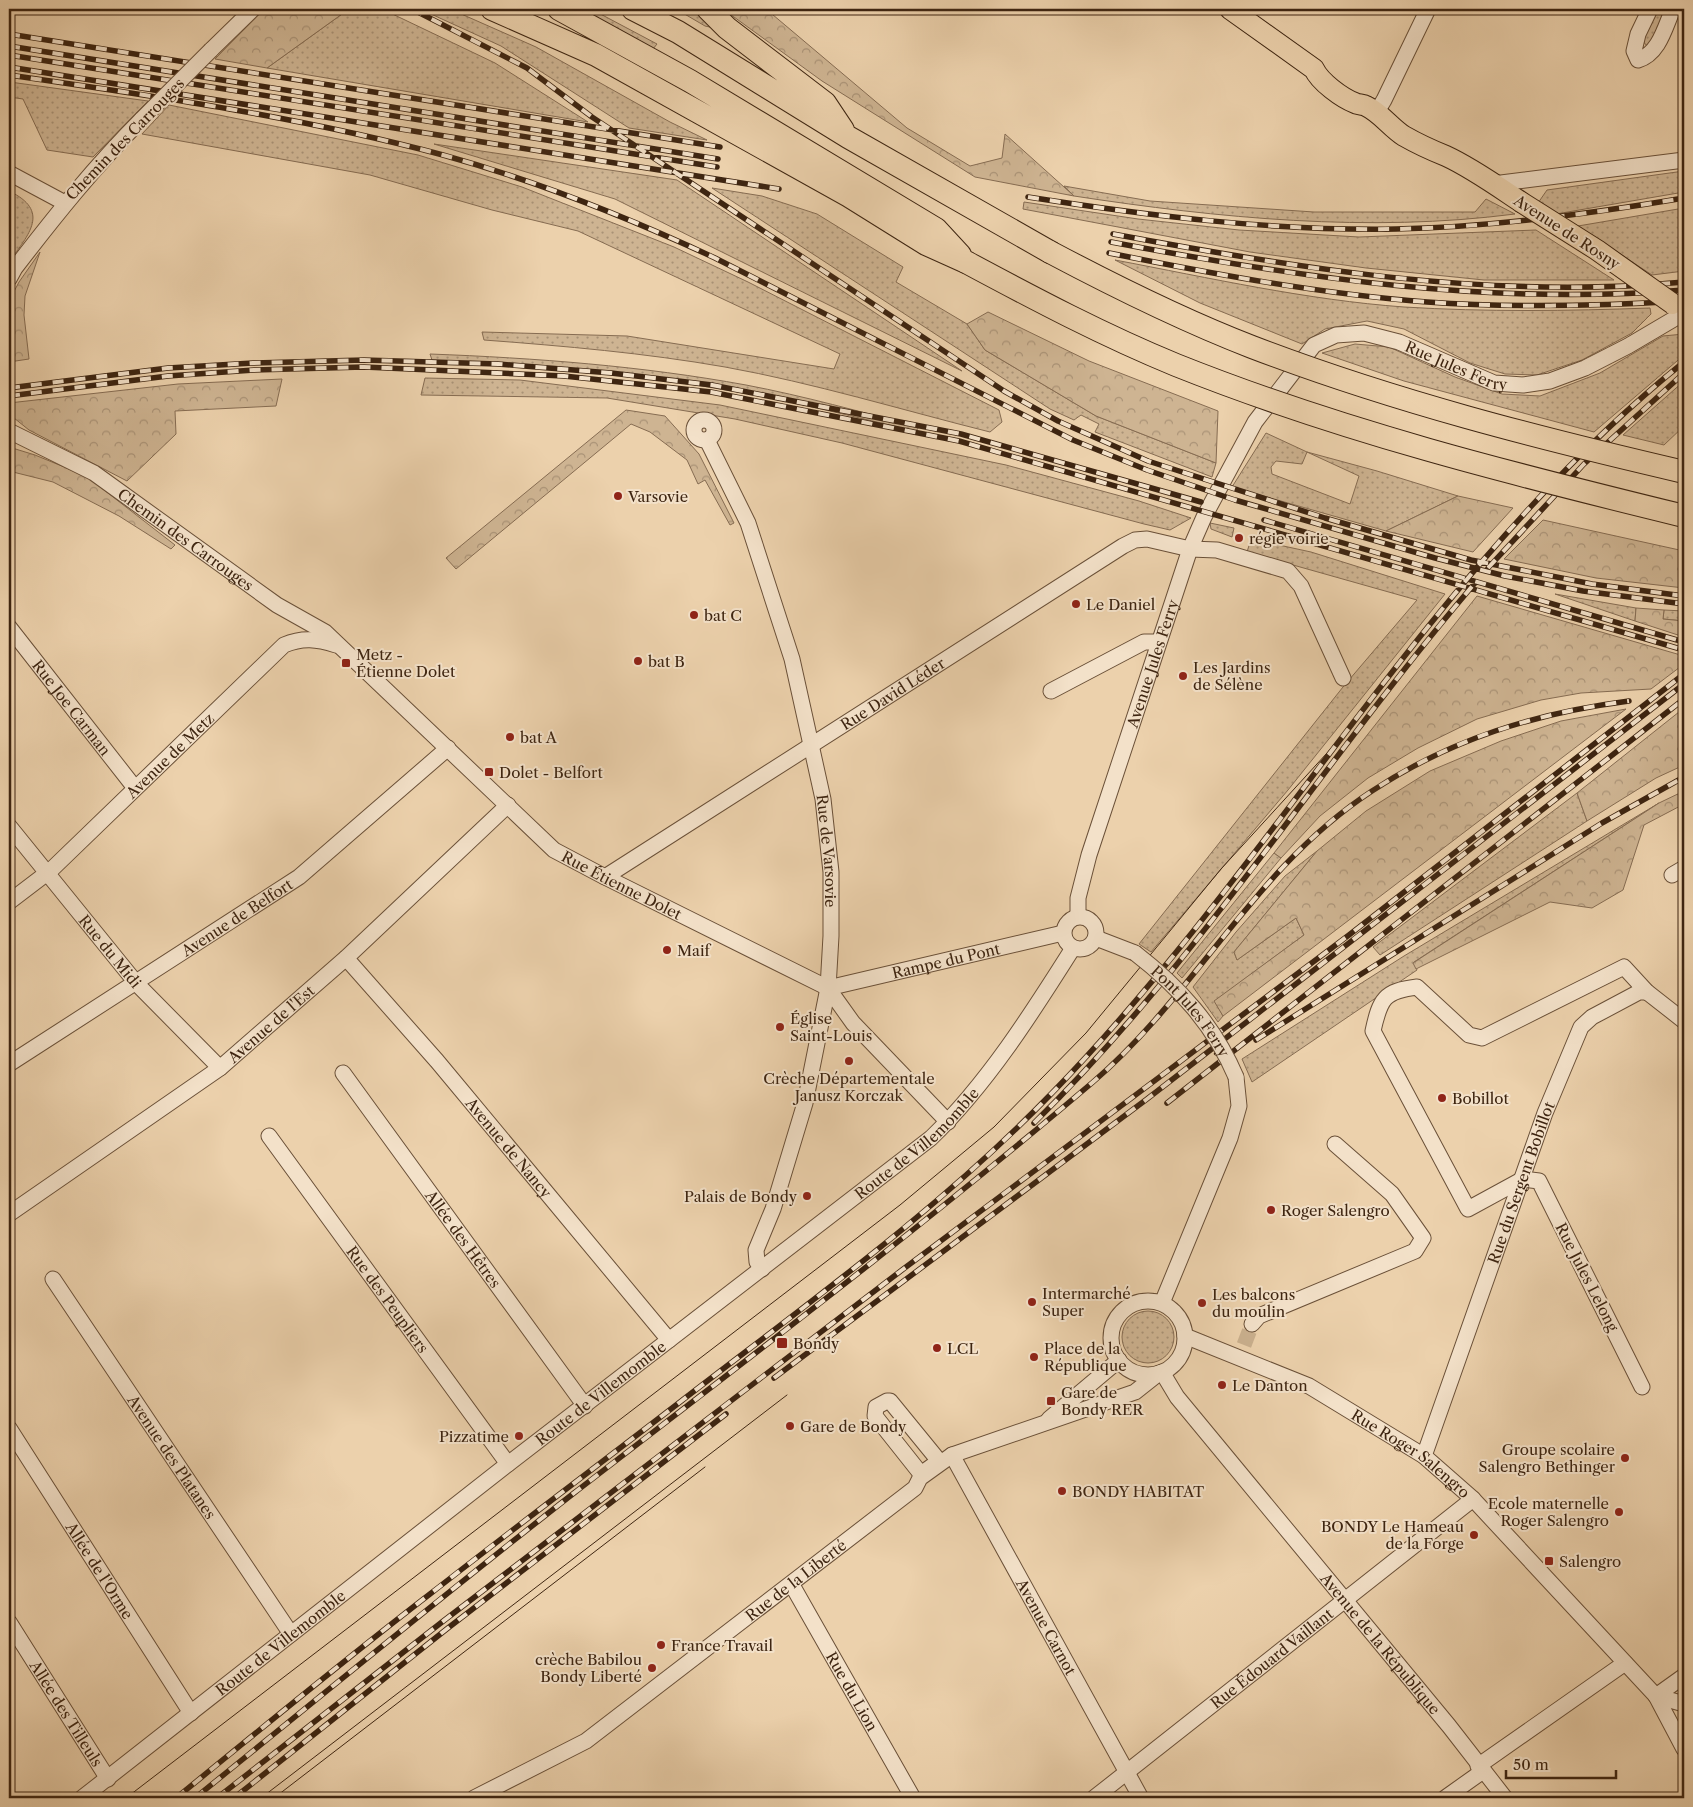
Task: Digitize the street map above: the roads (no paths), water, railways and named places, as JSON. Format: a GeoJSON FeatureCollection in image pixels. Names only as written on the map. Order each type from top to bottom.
{"type":"FeatureCollection","features":[{"type":"Feature","properties":{"kind":"highway"},"geometry":{"type":"LineString","coordinates":[[492,9],[596,56],[850,196],[926,244],[966,262],[1071,318],[1176,365],[1316,416],[1495,470],[1684,516]]}},
{"type":"Feature","properties":{"kind":"highway"},"geometry":{"type":"LineString","coordinates":[[559,9],[681,76],[936,229],[966,262]]}},
{"type":"Feature","properties":{"kind":"highway"},"geometry":{"type":"LineString","coordinates":[[633,9],[678,32],[848,138],[1050,252],[1122,290],[1179,316],[1250,346],[1325,374],[1477,420],[1684,472]]}},
{"type":"Feature","properties":{"kind":"highway"},"geometry":{"type":"LineString","coordinates":[[708,9],[727,28],[825,103],[848,138]]}},
{"type":"Feature","properties":{"kind":"main road","name":"Avenue de Rosny"},"geometry":{"type":"LineString","coordinates":[[1230,9],[1314,69],[1323,70],[1361,96],[1389,126],[1425,149],[1446,156],[1493,184],[1597,250],[1681,310]]}},
{"type":"Feature","properties":{"kind":"street","name":"Chemin des Carrouges"},"geometry":{"type":"LineString","coordinates":[[9,279],[15,268],[65,203],[98,164],[253,9]]}},
{"type":"Feature","properties":{"kind":"street"},"geometry":{"type":"LineString","coordinates":[[1376,112],[1384,100],[1428,9]]}},
{"type":"Feature","properties":{"kind":"street"},"geometry":{"type":"LineString","coordinates":[[1650,9],[1638,34],[1634,51],[1638,60],[1647,58],[1657,46],[1673,9]]}},
{"type":"Feature","properties":{"kind":"street"},"geometry":{"type":"LineString","coordinates":[[1493,184],[1684,160]]}},
{"type":"Feature","properties":{"kind":"street"},"geometry":{"type":"LineString","coordinates":[[9,173],[65,203]]}},
{"type":"Feature","properties":{"kind":"street","name":"Rue Jules Ferry"},"geometry":{"type":"LineString","coordinates":[[1255,422],[1314,345],[1336,335],[1364,333],[1399,342],[1494,382],[1523,385],[1550,381],[1591,366],[1681,310]]}},
{"type":"Feature","properties":{"kind":"street","name":"Avenue Jules Ferry"},"geometry":{"type":"LineString","coordinates":[[1078,916],[1078,898],[1089,855],[1190,549],[1204,517],[1255,422]]}},
{"type":"Feature","properties":{"kind":"street","name":"Chemin des Carrouges"},"geometry":{"type":"LineString","coordinates":[[9,431],[94,473],[277,605],[308,622]]}},
{"type":"Feature","properties":{"kind":"street","name":"Rue de Varsovie"},"geometry":{"type":"LineString","coordinates":[[707,440],[748,523],[792,659],[823,799],[831,872],[831,936],[828,988],[805,1103],[773,1209],[756,1250],[757,1262],[762,1269]]}},
{"type":"Feature","properties":{"kind":"street","name":"Rue David Léder"},"geometry":{"type":"LineString","coordinates":[[605,878],[1135,540],[1147,539],[1190,549],[1217,550],[1288,571],[1301,586],[1344,678]]}},
{"type":"Feature","properties":{"kind":"street","name":"Rue Étienne Dolet"},"geometry":{"type":"LineString","coordinates":[[308,622],[325,632],[554,850],[605,878],[828,988],[853,1023],[948,1122]]}},
{"type":"Feature","properties":{"kind":"street","name":"Rue Joe Carman"},"geometry":{"type":"LineString","coordinates":[[9,627],[135,788]]}},
{"type":"Feature","properties":{"kind":"street","name":"Avenue de Metz"},"geometry":{"type":"LineString","coordinates":[[9,902],[46,874],[284,644],[295,640],[319,639],[340,646]]}},
{"type":"Feature","properties":{"kind":"street"},"geometry":{"type":"LineString","coordinates":[[1052,691],[1144,642],[1158,642]]}},
{"type":"Feature","properties":{"kind":"street","name":"Avenue de Belfort"},"geometry":{"type":"LineString","coordinates":[[9,1064],[137,984],[299,877],[448,748]]}},
{"type":"Feature","properties":{"kind":"street","name":"Avenue de l'Est"},"geometry":{"type":"LineString","coordinates":[[9,1214],[220,1068],[346,958],[508,805]]}},
{"type":"Feature","properties":{"kind":"street","name":"Rue du Midi"},"geometry":{"type":"LineString","coordinates":[[9,826],[137,984],[220,1068]]}},
{"type":"Feature","properties":{"kind":"street"},"geometry":{"type":"LineString","coordinates":[[1078,916],[1089,918],[1096,926],[1096,938],[1089,946],[1084,948],[1073,948],[1066,942],[1064,933],[1069,920],[1078,916]]}},
{"type":"Feature","properties":{"kind":"street","name":"Rampe du Pont"},"geometry":{"type":"LineString","coordinates":[[828,988],[1064,933]]}},
{"type":"Feature","properties":{"kind":"street","name":"Pont Jules Ferry"},"geometry":{"type":"LineString","coordinates":[[1096,938],[1135,953],[1164,976],[1187,999],[1220,1045],[1236,1076],[1239,1106],[1230,1138],[1162,1304]]}},
{"type":"Feature","properties":{"kind":"street","name":"Route de Villemomble"},"geometry":{"type":"LineString","coordinates":[[82,1798],[508,1464],[923,1145],[948,1122],[1027,1019],[1073,948]]}},
{"type":"Feature","properties":{"kind":"street","name":"Avenue de Nancy"},"geometry":{"type":"LineString","coordinates":[[346,958],[437,1061],[670,1340]]}},
{"type":"Feature","properties":{"kind":"street"},"geometry":{"type":"LineString","coordinates":[[1523,1179],[1468,1208],[1373,1031],[1378,1007],[1396,990],[1417,987],[1469,1035],[1482,1038],[1624,967],[1647,992],[1684,1021]]}},
{"type":"Feature","properties":{"kind":"street","name":"Rue du Sergent Bobillot"},"geometry":{"type":"LineString","coordinates":[[1424,1456],[1545,1113],[1581,1027],[1592,1017],[1640,992],[1647,992]]}},
{"type":"Feature","properties":{"kind":"street","name":"Allée des Hêtres"},"geometry":{"type":"LineString","coordinates":[[342,1073],[584,1406]]}},
{"type":"Feature","properties":{"kind":"street","name":"Rue des Peupliers"},"geometry":{"type":"LineString","coordinates":[[269,1136],[508,1464]]}},
{"type":"Feature","properties":{"kind":"street"},"geometry":{"type":"LineString","coordinates":[[1252,1324],[1258,1316],[1415,1250],[1423,1238],[1392,1194],[1335,1144]]}},
{"type":"Feature","properties":{"kind":"street","name":"Rue Jules Lelong"},"geometry":{"type":"LineString","coordinates":[[1523,1179],[1538,1180],[1642,1388]]}},
{"type":"Feature","properties":{"kind":"street","name":"Avenue des Platanes"},"geometry":{"type":"LineString","coordinates":[[53,1279],[291,1634]]}},
{"type":"Feature","properties":{"kind":"street"},"geometry":{"type":"LineString","coordinates":[[1141,1301],[1162,1304],[1179,1317],[1185,1336],[1179,1358],[1160,1372],[1137,1373],[1118,1360],[1111,1336],[1115,1321],[1122,1312],[1141,1301]]}},
{"type":"Feature","properties":{"kind":"street","name":"Rue Roger Salengro"},"geometry":{"type":"LineString","coordinates":[[1185,1336],[1241,1351],[1309,1386],[1424,1456],[1473,1499],[1656,1696],[1684,1750]]}},
{"type":"Feature","properties":{"kind":"street","name":"Rue de la Liberté"},"geometry":{"type":"LineString","coordinates":[[1046,1422],[1118,1360]]}},
{"type":"Feature","properties":{"kind":"street","name":"Rue de la Liberté"},"geometry":{"type":"LineString","coordinates":[[474,1798],[586,1742],[792,1585],[915,1488],[920,1478],[944,1459],[1135,1392],[1160,1372]]}},
{"type":"Feature","properties":{"kind":"street","name":"Avenue de la République"},"geometry":{"type":"LineString","coordinates":[[1160,1372],[1177,1397],[1346,1600],[1505,1798]]}},
{"type":"Feature","properties":{"kind":"street"},"geometry":{"type":"LineString","coordinates":[[920,1478],[869,1415],[871,1408],[878,1402],[891,1396],[944,1459]]}},
{"type":"Feature","properties":{"kind":"street"},"geometry":{"type":"LineString","coordinates":[[890,1401],[944,1459],[920,1474],[875,1416],[876,1407],[890,1401]]}},
{"type":"Feature","properties":{"kind":"street","name":"Allée de l'Orme"},"geometry":{"type":"LineString","coordinates":[[9,1428],[190,1713]]}},
{"type":"Feature","properties":{"kind":"street","name":"Avenue Carnot"},"geometry":{"type":"LineString","coordinates":[[944,1459],[1141,1798]]}},
{"type":"Feature","properties":{"kind":"street","name":"Rue Édouard Vaillant"},"geometry":{"type":"LineString","coordinates":[[1094,1798],[1126,1775],[1473,1499]]}},
{"type":"Feature","properties":{"kind":"street","name":"Rue du Lion"},"geometry":{"type":"LineString","coordinates":[[792,1585],[913,1798]]}},
{"type":"Feature","properties":{"kind":"street","name":"Allée des Tilleuls"},"geometry":{"type":"LineString","coordinates":[[9,1622],[108,1779]]}},
{"type":"Feature","properties":{"kind":"street"},"geometry":{"type":"LineString","coordinates":[[1445,1798],[1480,1768],[1625,1662]]}},
{"type":"Feature","properties":{"kind":"street"},"geometry":{"type":"LineString","coordinates":[[1656,1696],[1684,1676]]}},
{"type":"Feature","properties":{"kind":"street"},"geometry":{"type":"LineString","coordinates":[[1656,1696],[1684,1704]]}},
{"type":"Feature","properties":{"kind":"tunnel"},"geometry":{"type":"LineString","coordinates":[[1244,1345],[1252,1324]]}},
{"type":"Feature","properties":{"kind":"tram line"},"geometry":{"type":"LineString","coordinates":[[126,1798],[900,1205],[994,1127],[1086,1033],[1221,869],[1327,753],[1375,696]]}},
{"type":"Feature","properties":{"kind":"tram line"},"geometry":{"type":"LineString","coordinates":[[261,1798],[787,1395]]}},
{"type":"Feature","properties":{"kind":"tram line"},"geometry":{"type":"LineString","coordinates":[[274,1798],[705,1467]]}},
{"type":"Feature","properties":{"kind":"railway"},"geometry":{"type":"LineString","coordinates":[[412,9],[527,68],[592,117],[1004,391],[1058,421],[1148,461],[1325,518],[1471,560],[1592,584],[1684,596]]}},
{"type":"Feature","properties":{"kind":"railway"},"geometry":{"type":"LineString","coordinates":[[9,34],[720,147]]}},
{"type":"Feature","properties":{"kind":"railway"},"geometry":{"type":"LineString","coordinates":[[9,46],[718,159]]}},
{"type":"Feature","properties":{"kind":"railway"},"geometry":{"type":"LineString","coordinates":[[9,55],[717,167]]}},
{"type":"Feature","properties":{"kind":"railway"},"geometry":{"type":"LineString","coordinates":[[9,67],[779,189]]}},
{"type":"Feature","properties":{"kind":"railway"},"geometry":{"type":"LineString","coordinates":[[9,75],[173,100],[336,129],[443,155],[513,176],[615,214],[715,258],[1073,440],[1147,470],[1235,500],[1435,558],[1505,576],[1583,591],[1684,604]]}},
{"type":"Feature","properties":{"kind":"railway"},"geometry":{"type":"LineString","coordinates":[[1028,197],[1211,221],[1303,228],[1350,229],[1432,228],[1504,223],[1684,198]]}},
{"type":"Feature","properties":{"kind":"railway"},"geometry":{"type":"LineString","coordinates":[[1113,234],[1255,259],[1397,278],[1540,287],[1612,287],[1684,282]]}},
{"type":"Feature","properties":{"kind":"railway"},"geometry":{"type":"LineString","coordinates":[[1111,242],[1254,267],[1396,286],[1540,294],[1612,294],[1684,290]]}},
{"type":"Feature","properties":{"kind":"railway"},"geometry":{"type":"LineString","coordinates":[[1109,253],[1307,289],[1427,302],[1556,306],[1684,301]]}},
{"type":"Feature","properties":{"kind":"railway"},"geometry":{"type":"LineString","coordinates":[[9,388],[168,368],[253,363],[364,360],[498,364],[611,373],[712,385],[961,434],[1201,502]]}},
{"type":"Feature","properties":{"kind":"railway"},"geometry":{"type":"LineString","coordinates":[[176,1798],[398,1619],[872,1254],[919,1216],[1009,1136],[1052,1093],[1133,1004],[1210,910],[1432,622],[1510,530],[1593,443],[1684,362]]}},
{"type":"Feature","properties":{"kind":"railway"},"geometry":{"type":"LineString","coordinates":[[9,396],[168,376],[254,370],[364,367],[564,376],[711,392],[959,441],[1684,650]]}},
{"type":"Feature","properties":{"kind":"railway"},"geometry":{"type":"LineString","coordinates":[[1488,568],[1584,464],[1684,373]]}},
{"type":"Feature","properties":{"kind":"railway"},"geometry":{"type":"LineString","coordinates":[[1264,520],[1684,642]]}},
{"type":"Feature","properties":{"kind":"railway"},"geometry":{"type":"LineString","coordinates":[[1034,1123],[1152,995],[1207,927],[1420,650],[1475,583]]}},
{"type":"Feature","properties":{"kind":"railway"},"geometry":{"type":"LineString","coordinates":[[217,1798],[442,1622],[902,1270],[1349,935],[1684,674]]}},
{"type":"Feature","properties":{"kind":"railway"},"geometry":{"type":"LineString","coordinates":[[774,1378],[1147,1099],[1684,684]]}},
{"type":"Feature","properties":{"kind":"railway"},"geometry":{"type":"LineString","coordinates":[[1167,1103],[1684,699]]}},
{"type":"Feature","properties":{"kind":"railway"},"geometry":{"type":"LineString","coordinates":[[195,1798],[574,1493],[966,1188],[1093,1082],[1130,1047],[1164,1010],[1259,893],[1293,856],[1330,822],[1372,791],[1402,773],[1464,743],[1528,721],[1594,706],[1629,701]]}},
{"type":"Feature","properties":{"kind":"railway"},"geometry":{"type":"LineString","coordinates":[[1256,1040],[1602,823],[1684,777]]}},
{"type":"Feature","properties":{"kind":"railway"},"geometry":{"type":"LineString","coordinates":[[234,1798],[448,1628],[726,1414]]}},
{"type":"Feature","properties":{"kind":"place","name":"Varsovie"},"geometry":{"type":"Point","coordinates":[618,496]}},
{"type":"Feature","properties":{"kind":"place","name":"régie voirie"},"geometry":{"type":"Point","coordinates":[1239,538]}},
{"type":"Feature","properties":{"kind":"place","name":"Le Daniel"},"geometry":{"type":"Point","coordinates":[1076,604]}},
{"type":"Feature","properties":{"kind":"place","name":"bat C"},"geometry":{"type":"Point","coordinates":[694,615]}},
{"type":"Feature","properties":{"kind":"place","name":"bat B"},"geometry":{"type":"Point","coordinates":[638,661]}},
{"type":"Feature","properties":{"kind":"place","name":"Metz - Étienne Dolet"},"geometry":{"type":"Point","coordinates":[346,663]}},
{"type":"Feature","properties":{"kind":"place","name":"Les Jardins de Sélène"},"geometry":{"type":"Point","coordinates":[1183,676]}},
{"type":"Feature","properties":{"kind":"place","name":"bat A"},"geometry":{"type":"Point","coordinates":[510,737]}},
{"type":"Feature","properties":{"kind":"place","name":"Dolet - Belfort"},"geometry":{"type":"Point","coordinates":[489,772]}},
{"type":"Feature","properties":{"kind":"place","name":"Maif"},"geometry":{"type":"Point","coordinates":[667,950]}},
{"type":"Feature","properties":{"kind":"place","name":"Église Saint-Louis"},"geometry":{"type":"Point","coordinates":[780,1027]}},
{"type":"Feature","properties":{"kind":"place","name":"Crèche Départementale Janusz Korczak"},"geometry":{"type":"Point","coordinates":[849,1061]}},
{"type":"Feature","properties":{"kind":"place","name":"Bobillot"},"geometry":{"type":"Point","coordinates":[1442,1098]}},
{"type":"Feature","properties":{"kind":"place","name":"Palais de Bondy"},"geometry":{"type":"Point","coordinates":[807,1196]}},
{"type":"Feature","properties":{"kind":"place","name":"Roger Salengro"},"geometry":{"type":"Point","coordinates":[1271,1210]}},
{"type":"Feature","properties":{"kind":"place","name":"Intermarché Super"},"geometry":{"type":"Point","coordinates":[1032,1302]}},
{"type":"Feature","properties":{"kind":"place","name":"Les balcons du moulin"},"geometry":{"type":"Point","coordinates":[1202,1303]}},
{"type":"Feature","properties":{"kind":"place","name":"Bondy"},"geometry":{"type":"Point","coordinates":[782,1343]}},
{"type":"Feature","properties":{"kind":"place","name":"LCL"},"geometry":{"type":"Point","coordinates":[937,1348]}},
{"type":"Feature","properties":{"kind":"place","name":"Place de la République"},"geometry":{"type":"Point","coordinates":[1034,1357]}},
{"type":"Feature","properties":{"kind":"place","name":"Le Danton"},"geometry":{"type":"Point","coordinates":[1222,1385]}},
{"type":"Feature","properties":{"kind":"place","name":"Gare de Bondy RER"},"geometry":{"type":"Point","coordinates":[1051,1401]}},
{"type":"Feature","properties":{"kind":"place","name":"Gare de Bondy"},"geometry":{"type":"Point","coordinates":[790,1426]}},
{"type":"Feature","properties":{"kind":"place","name":"Pizzatime"},"geometry":{"type":"Point","coordinates":[519,1436]}},
{"type":"Feature","properties":{"kind":"place","name":"Groupe scolaire Salengro Bethinger"},"geometry":{"type":"Point","coordinates":[1625,1458]}},
{"type":"Feature","properties":{"kind":"place","name":"BONDY HABITAT"},"geometry":{"type":"Point","coordinates":[1062,1491]}},
{"type":"Feature","properties":{"kind":"place","name":"Ecole maternelle Roger Salengro"},"geometry":{"type":"Point","coordinates":[1619,1512]}},
{"type":"Feature","properties":{"kind":"place","name":"BONDY Le Hameau de la Forge"},"geometry":{"type":"Point","coordinates":[1474,1535]}},
{"type":"Feature","properties":{"kind":"place","name":"Salengro"},"geometry":{"type":"Point","coordinates":[1549,1561]}},
{"type":"Feature","properties":{"kind":"place","name":"France Travail"},"geometry":{"type":"Point","coordinates":[661,1645]}},
{"type":"Feature","properties":{"kind":"place","name":"crèche Babilou Bondy Liberté"},"geometry":{"type":"Point","coordinates":[652,1668]}}]}
